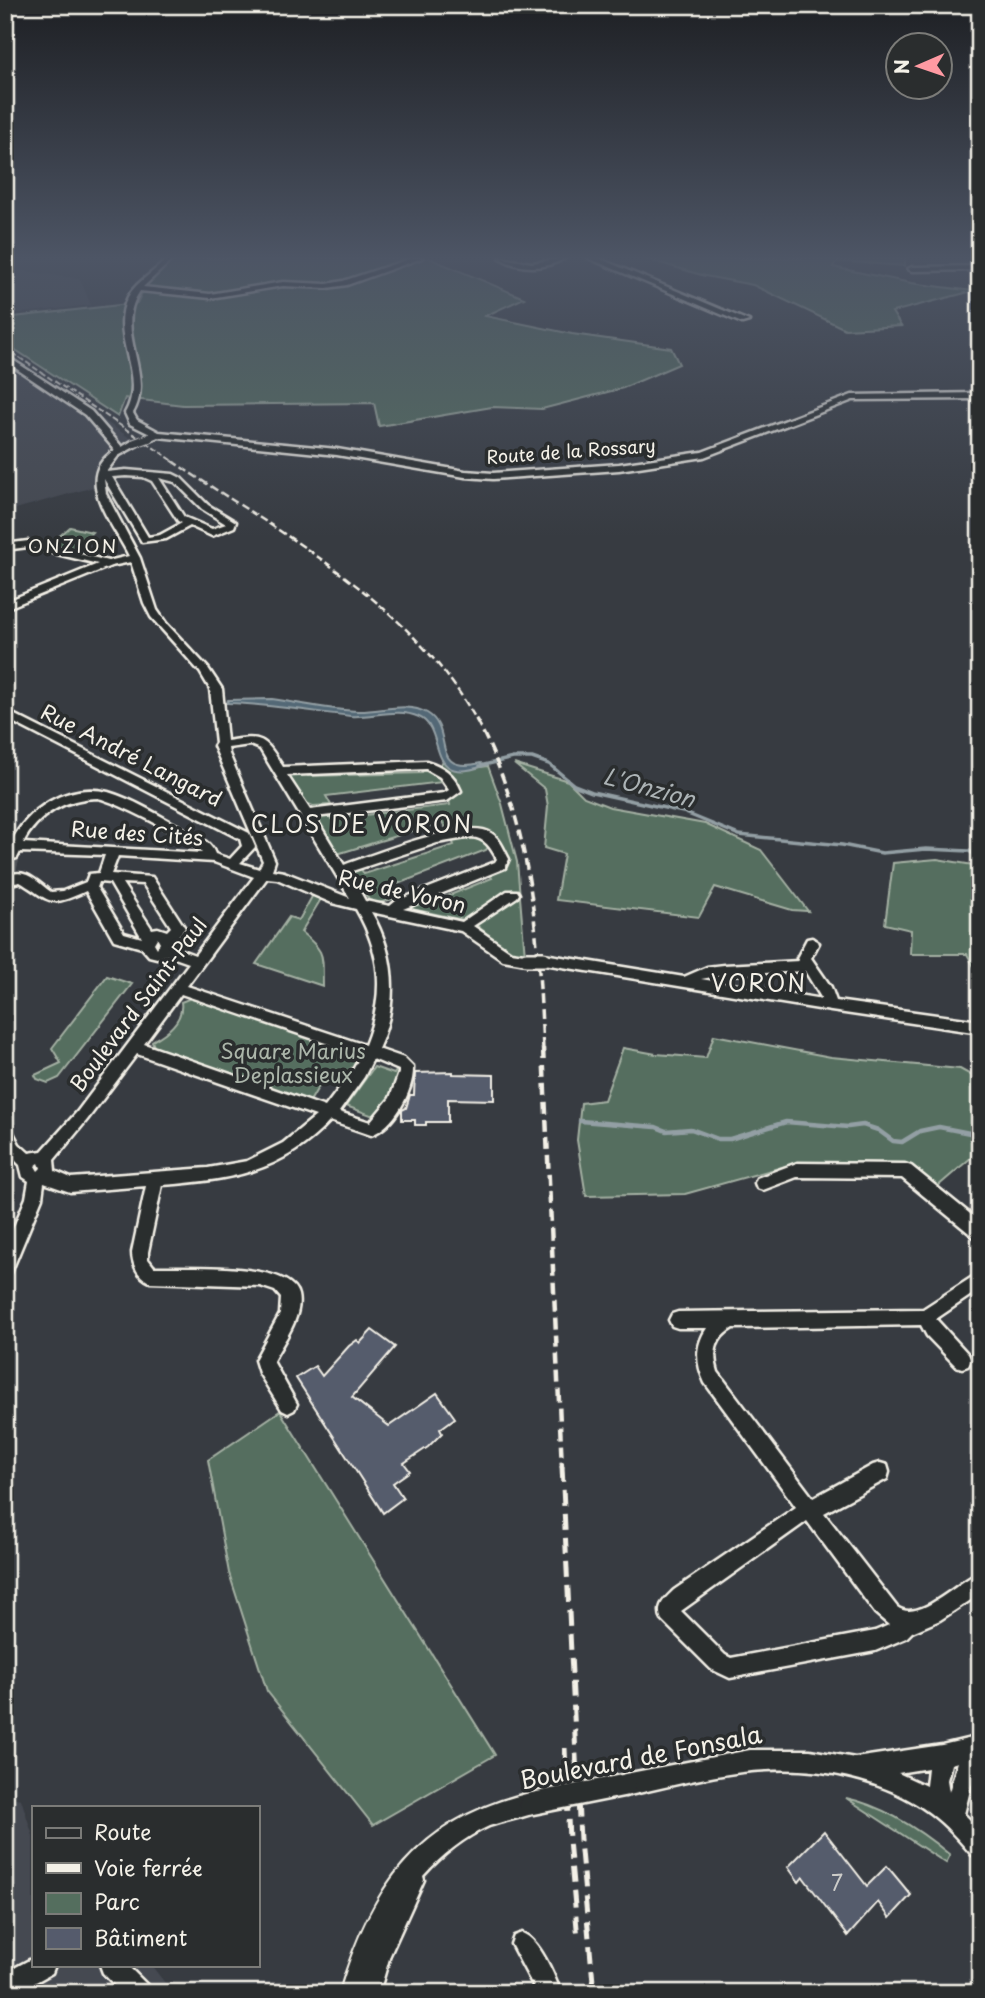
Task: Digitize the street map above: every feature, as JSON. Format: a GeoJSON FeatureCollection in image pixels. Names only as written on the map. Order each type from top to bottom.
{"type":"FeatureCollection","features":[{"type":"Feature","properties":{"kind":"street"},"geometry":{"type":"LineString","coordinates":[[129,351],[137,397],[129,413],[133,422],[153,436]]}},
{"type":"Feature","properties":{"kind":"street"},"geometry":{"type":"LineString","coordinates":[[5,357],[88,413],[119,449]]}},
{"type":"Feature","properties":{"kind":"street","name":"Route de la Rossary"},"geometry":{"type":"LineString","coordinates":[[153,436],[337,452],[466,474],[493,476],[619,467],[704,454],[852,398],[980,396]]}},
{"type":"Feature","properties":{"kind":"street"},"geometry":{"type":"LineString","coordinates":[[153,436],[119,449],[101,474],[98,484],[102,499],[135,558],[154,613],[208,674],[216,702],[220,746],[242,802],[268,855],[268,867],[264,873]]}},
{"type":"Feature","properties":{"kind":"street"},"geometry":{"type":"LineString","coordinates":[[101,474],[146,475],[174,477],[205,507],[232,523],[212,533],[189,523],[179,516],[155,479],[146,475]]}},
{"type":"Feature","properties":{"kind":"street"},"geometry":{"type":"LineString","coordinates":[[101,474],[107,476],[145,540],[163,537],[189,523]]}},
{"type":"Feature","properties":{"kind":"street"},"geometry":{"type":"LineString","coordinates":[[5,547],[28,544],[108,564]]}},
{"type":"Feature","properties":{"kind":"street"},"geometry":{"type":"LineString","coordinates":[[7,604],[108,564],[135,558]]}},
{"type":"Feature","properties":{"kind":"street","name":"Rue André Langard"},"geometry":{"type":"LineString","coordinates":[[5,713],[245,836],[248,847],[232,864]]}},
{"type":"Feature","properties":{"kind":"street"},"geometry":{"type":"LineString","coordinates":[[5,1131],[15,1149],[39,1168],[70,1185],[206,1175],[257,1164],[297,1144],[329,1115],[356,1078],[370,1052],[381,1013],[384,962],[379,940],[342,870],[260,744],[245,741],[220,746]]}},
{"type":"Feature","properties":{"kind":"street"},"geometry":{"type":"LineString","coordinates":[[279,771],[426,765],[439,770],[453,784],[455,791],[447,797],[307,814]]}},
{"type":"Feature","properties":{"kind":"street"},"geometry":{"type":"LineString","coordinates":[[101,880],[116,886],[152,951],[165,944],[178,928],[147,880],[101,880],[55,897],[46,894],[24,878],[10,862],[28,825],[47,808],[74,797],[98,794],[116,799],[204,846],[208,852],[207,857]]}},
{"type":"Feature","properties":{"kind":"street"},"geometry":{"type":"LineString","coordinates":[[342,870],[464,832],[477,832],[486,836],[503,859],[500,865],[401,904],[392,912]]}},
{"type":"Feature","properties":{"kind":"street"},"geometry":{"type":"LineString","coordinates":[[108,851],[101,880],[105,912],[119,937],[148,940]]}},
{"type":"Feature","properties":{"kind":"street","name":"Rue des Cités"},"geometry":{"type":"LineString","coordinates":[[10,862],[108,851],[207,857],[249,872],[264,873]]}},
{"type":"Feature","properties":{"kind":"street","name":"Rue de Voron"},"geometry":{"type":"LineString","coordinates":[[264,873],[286,878],[322,895],[465,927],[508,956],[544,958],[686,983]]}},
{"type":"Feature","properties":{"kind":"street","name":"Boulevard Saint-Paul"},"geometry":{"type":"LineString","coordinates":[[39,1168],[135,1047],[264,873]]}},
{"type":"Feature","properties":{"kind":"street"},"geometry":{"type":"LineString","coordinates":[[465,927],[512,894]]}},
{"type":"Feature","properties":{"kind":"street"},"geometry":{"type":"LineString","coordinates":[[105,912],[127,904]]}},
{"type":"Feature","properties":{"kind":"street"},"geometry":{"type":"LineString","coordinates":[[812,943],[804,955],[826,991],[831,1006]]}},
{"type":"Feature","properties":{"kind":"street"},"geometry":{"type":"LineString","coordinates":[[165,944],[197,961]]}},
{"type":"Feature","properties":{"kind":"street"},"geometry":{"type":"LineString","coordinates":[[686,983],[691,977],[732,969],[809,965]]}},
{"type":"Feature","properties":{"kind":"street"},"geometry":{"type":"LineString","coordinates":[[686,983],[980,1027]]}},
{"type":"Feature","properties":{"kind":"street"},"geometry":{"type":"LineString","coordinates":[[135,1047],[371,1129],[381,1125],[407,1080],[408,1070],[399,1062],[178,988]]}},
{"type":"Feature","properties":{"kind":"street"},"geometry":{"type":"LineString","coordinates":[[5,1268],[34,1198],[39,1168]]}},
{"type":"Feature","properties":{"kind":"street"},"geometry":{"type":"LineString","coordinates":[[763,1183],[797,1170],[905,1171],[980,1232]]}},
{"type":"Feature","properties":{"kind":"street"},"geometry":{"type":"LineString","coordinates":[[155,1179],[140,1252],[144,1269],[150,1274],[160,1276],[260,1278],[272,1281],[287,1292],[290,1302],[288,1315],[264,1360],[265,1367],[288,1404]]}},
{"type":"Feature","properties":{"kind":"street"},"geometry":{"type":"LineString","coordinates":[[678,1320],[926,1317],[980,1279]]}},
{"type":"Feature","properties":{"kind":"street"},"geometry":{"type":"LineString","coordinates":[[926,1317],[933,1330],[962,1360]]}},
{"type":"Feature","properties":{"kind":"street"},"geometry":{"type":"LineString","coordinates":[[732,1320],[714,1331],[708,1340],[706,1364],[723,1394],[883,1606],[893,1617],[906,1623]]}},
{"type":"Feature","properties":{"kind":"street"},"geometry":{"type":"LineString","coordinates":[[880,1472],[827,1502],[809,1508],[681,1597],[669,1609],[673,1618],[718,1662],[730,1668],[876,1641],[898,1631],[906,1623],[930,1614],[980,1582]]}},
{"type":"Feature","properties":{"kind":"street"},"geometry":{"type":"LineString","coordinates":[[850,1769],[942,1756],[980,1746]]}},
{"type":"Feature","properties":{"kind":"street"},"geometry":{"type":"LineString","coordinates":[[942,1756],[936,1780],[946,1813],[955,1811],[961,1776],[980,1751]]}},
{"type":"Feature","properties":{"kind":"street","name":"Boulevard de Fonsala"},"geometry":{"type":"LineString","coordinates":[[352,1993],[364,1951],[380,1914],[400,1885],[426,1857],[444,1840],[469,1824],[494,1813],[530,1804],[768,1759],[805,1760],[850,1769],[907,1789],[946,1813],[980,1847]]}},
{"type":"Feature","properties":{"kind":"street","name":"Boulevard de Fonsala"},"geometry":{"type":"LineString","coordinates":[[367,1993],[379,1953],[395,1915],[426,1857]]}},
{"type":"Feature","properties":{"kind":"street"},"geometry":{"type":"LineString","coordinates":[[522,1944],[544,1979],[549,1993]]}},
{"type":"Feature","properties":{"kind":"street"},"geometry":{"type":"LineString","coordinates":[[5,1986],[42,1966]]}},
{"type":"Feature","properties":{"kind":"street"},"geometry":{"type":"LineString","coordinates":[[112,1966],[139,1993]]}},
{"type":"Feature","properties":{"kind":"shaded area"},"geometry":{"type":"Polygon","coordinates":[[[5,354],[133,440],[113,449],[97,468],[94,487],[5,512],[5,354]]]}},
{"type":"Feature","properties":{"kind":"shaded area"},"geometry":{"type":"Polygon","coordinates":[[[5,1796],[21,1799],[32,1833],[32,1966],[152,1966],[173,1993],[5,1993],[5,1796]]]}},
{"type":"Feature","properties":{"kind":"green space"},"geometry":{"type":"Polygon","coordinates":[[[18,351],[673,351],[679,364],[623,388],[542,409],[492,407],[379,426],[374,403],[183,405],[125,398],[118,417],[18,351]]]}},
{"type":"Feature","properties":{"kind":"green space"},"geometry":{"type":"Polygon","coordinates":[[[70,527],[92,532],[72,551],[49,545],[70,527]]]}},
{"type":"Feature","properties":{"kind":"green space"},"geometry":{"type":"Polygon","coordinates":[[[443,761],[459,768],[488,766],[502,804],[517,862],[525,956],[511,953],[475,924],[518,894],[513,889],[464,920],[412,909],[412,906],[419,902],[423,906],[492,878],[489,873],[506,866],[508,859],[496,842],[484,832],[469,828],[448,831],[442,822],[337,854],[317,822],[319,816],[330,814],[331,819],[450,805],[449,800],[459,794],[460,785],[455,777],[440,765],[443,761]]]}},
{"type":"Feature","properties":{"kind":"green space"},"geometry":{"type":"Polygon","coordinates":[[[514,764],[568,781],[584,797],[610,807],[705,824],[761,850],[808,911],[792,910],[715,887],[699,917],[556,900],[564,854],[544,848],[548,806],[545,789],[514,764]]]}},
{"type":"Feature","properties":{"kind":"green space"},"geometry":{"type":"Polygon","coordinates":[[[423,767],[442,777],[443,782],[326,796],[331,805],[313,806],[304,802],[290,777],[293,773],[307,771],[308,776],[422,773],[423,767]]]}},
{"type":"Feature","properties":{"kind":"green space"},"geometry":{"type":"Polygon","coordinates":[[[467,835],[482,839],[488,847],[486,850],[387,888],[393,899],[379,903],[369,900],[352,872],[361,869],[364,874],[454,845],[452,840],[467,835]]]}},
{"type":"Feature","properties":{"kind":"green space"},"geometry":{"type":"Polygon","coordinates":[[[937,859],[973,865],[980,870],[980,977],[967,954],[910,954],[911,930],[885,924],[893,863],[937,859]]]}},
{"type":"Feature","properties":{"kind":"green space"},"geometry":{"type":"Polygon","coordinates":[[[314,893],[321,899],[301,932],[319,950],[323,986],[256,964],[289,917],[299,920],[314,893]]]}},
{"type":"Feature","properties":{"kind":"green space"},"geometry":{"type":"Polygon","coordinates":[[[107,976],[132,984],[59,1078],[48,1083],[37,1079],[35,1075],[61,1063],[52,1048],[107,976]]]}},
{"type":"Feature","properties":{"kind":"green space","name":"Square Marius Deplassieux"},"geometry":{"type":"Polygon","coordinates":[[[191,998],[350,1049],[356,1065],[342,1075],[343,1085],[323,1079],[309,1103],[155,1049],[152,1041],[173,1026],[180,1015],[181,1002],[191,998]]]}},
{"type":"Feature","properties":{"kind":"green space"},"geometry":{"type":"Polygon","coordinates":[[[714,1035],[831,1057],[960,1069],[980,1080],[980,1150],[937,1187],[917,1172],[895,1164],[793,1164],[685,1194],[586,1196],[577,1140],[581,1103],[604,1100],[623,1048],[706,1058],[714,1035]]]}},
{"type":"Feature","properties":{"kind":"green space"},"geometry":{"type":"Polygon","coordinates":[[[374,1067],[394,1074],[399,1067],[403,1072],[379,1121],[374,1116],[346,1106],[374,1067]]]}},
{"type":"Feature","properties":{"kind":"green space"},"geometry":{"type":"Polygon","coordinates":[[[280,1411],[495,1755],[373,1825],[267,1691],[229,1573],[208,1460],[280,1411]]]}},
{"type":"Feature","properties":{"kind":"green space"},"geometry":{"type":"Polygon","coordinates":[[[846,1798],[888,1813],[914,1828],[950,1855],[946,1863],[846,1798]]]}},
{"type":"Feature","properties":{"kind":"water"},"geometry":{"type":"Polygon","coordinates":[[[272,699],[347,710],[402,707],[419,710],[435,721],[448,757],[454,763],[481,763],[483,766],[464,770],[452,769],[444,763],[439,754],[427,723],[411,714],[350,716],[227,703],[228,700],[272,699]]]}},
{"type":"Feature","properties":{"kind":"building"},"geometry":{"type":"Polygon","coordinates":[[[415,1073],[494,1075],[494,1100],[448,1099],[448,1122],[415,1125],[415,1120],[402,1120],[402,1110],[406,1108],[410,1095],[414,1095],[415,1073]]]}},
{"type":"Feature","properties":{"kind":"building"},"geometry":{"type":"Polygon","coordinates":[[[372,1330],[395,1347],[352,1397],[389,1426],[437,1393],[455,1418],[440,1429],[442,1433],[428,1447],[404,1463],[410,1471],[393,1483],[403,1498],[383,1513],[296,1378],[315,1366],[322,1376],[349,1346],[357,1340],[360,1343],[372,1330]]]}},
{"type":"Feature","properties":{"kind":"building"},"geometry":{"type":"Polygon","coordinates":[[[824,1831],[867,1886],[887,1866],[911,1895],[890,1918],[878,1902],[848,1936],[803,1877],[799,1882],[788,1867],[824,1831]]]}},
{"type":"Feature","properties":{"kind":"waterway","name":"L'Onzion"},"geometry":{"type":"LineString","coordinates":[[480,766],[513,758],[532,758],[549,764],[574,785],[592,792],[683,812],[739,835],[842,845],[882,853],[926,849],[969,851],[980,858]]}},
{"type":"Feature","properties":{"kind":"waterway"},"geometry":{"type":"LineString","coordinates":[[580,1121],[656,1127],[666,1131],[691,1129],[718,1139],[730,1139],[786,1122],[848,1127],[863,1125],[878,1130],[893,1141],[902,1142],[920,1131],[939,1127],[980,1135]]}},
{"type":"Feature","properties":{"kind":"tunnel"},"geometry":{"type":"LineString","coordinates":[[10,869],[13,858]]}},
{"type":"Feature","properties":{"kind":"railway"},"geometry":{"type":"LineString","coordinates":[[10,351],[175,462]]}},
{"type":"Feature","properties":{"kind":"railway"},"geometry":{"type":"LineString","coordinates":[[172,461],[300,544],[380,606],[417,640],[449,678],[477,721]]}},
{"type":"Feature","properties":{"kind":"railway"},"geometry":{"type":"LineString","coordinates":[[477,721],[510,798],[521,839],[535,922],[543,1050]]}},
{"type":"Feature","properties":{"kind":"railway"},"geometry":{"type":"LineString","coordinates":[[543,1048],[562,1468]]}},
{"type":"Feature","properties":{"kind":"railway"},"geometry":{"type":"LineString","coordinates":[[562,1466],[580,1840],[594,1993]]}},
{"type":"Feature","properties":{"kind":"railway"},"geometry":{"type":"LineString","coordinates":[[565,1748],[569,1840],[578,1939]]}},
{"type":"Feature","properties":{"kind":"district","name":"ONZION"},"geometry":{"type":"Point","coordinates":[73,546]}},
{"type":"Feature","properties":{"kind":"district","name":"CLOS DE VORON"},"geometry":{"type":"Point","coordinates":[362,825]}},
{"type":"Feature","properties":{"kind":"district","name":"VORON"},"geometry":{"type":"Point","coordinates":[759,984]}}]}
